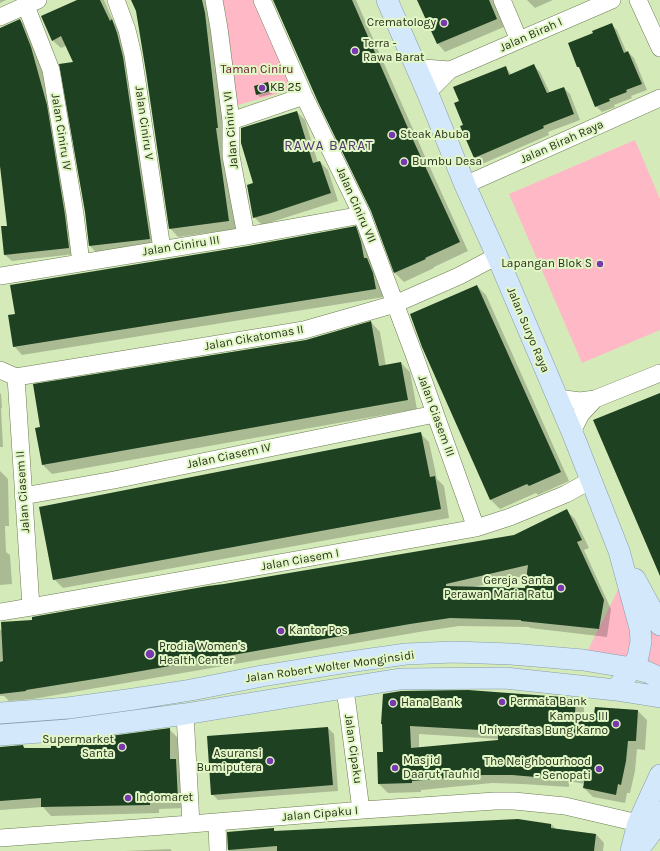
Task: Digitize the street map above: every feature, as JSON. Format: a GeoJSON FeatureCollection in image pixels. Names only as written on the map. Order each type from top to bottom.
{"type":"FeatureCollection","features":[{"type":"Feature","properties":{"kind":"main road","name":"Jalan Suryo Raya"},"geometry":{"type":"LineString","coordinates":[[387,0],[428,94],[464,185],[497,256],[572,432],[619,551],[641,632],[641,641],[638,656],[632,668],[616,690]]}},
{"type":"Feature","properties":{"kind":"main road","name":"Jalan Suryo Raya"},"geometry":{"type":"LineString","coordinates":[[619,551],[660,625]]}},
{"type":"Feature","properties":{"kind":"main road","name":"Jalan Robert Wolter Monginsidi"},"geometry":{"type":"LineString","coordinates":[[2,724],[68,708],[134,700],[262,676],[406,654],[454,652],[511,654],[589,661],[632,668],[647,672],[660,678]]}},
{"type":"Feature","properties":{"kind":"main road"},"geometry":{"type":"LineString","coordinates":[[457,678],[489,659],[511,654]]}},
{"type":"Feature","properties":{"kind":"main road"},"geometry":{"type":"LineString","coordinates":[[353,662],[362,663],[389,676],[400,679]]}},
{"type":"Feature","properties":{"kind":"main road"},"geometry":{"type":"LineString","coordinates":[[134,700],[165,713],[189,713],[224,698],[262,676]]}},
{"type":"Feature","properties":{"kind":"main road","name":"Jalan Robert Wolter Monginsidi"},"geometry":{"type":"LineString","coordinates":[[2,724],[68,730],[189,713],[400,679],[505,678],[616,690],[660,697]]}},
{"type":"Feature","properties":{"kind":"main road"},"geometry":{"type":"LineString","coordinates":[[631,851],[638,823],[660,775]]}},
{"type":"Feature","properties":{"kind":"main road"},"geometry":{"type":"LineString","coordinates":[[637,851],[651,833],[660,812]]}},
{"type":"Feature","properties":{"kind":"street","name":"Jalan Ciniru V"},"geometry":{"type":"LineString","coordinates":[[116,0],[127,30],[133,55],[162,249]]}},
{"type":"Feature","properties":{"kind":"street","name":"Jalan Ciniru VI"},"geometry":{"type":"LineString","coordinates":[[214,0],[231,121],[231,156],[246,236]]}},
{"type":"Feature","properties":{"kind":"street","name":"Jalan Ciniru VII"},"geometry":{"type":"LineString","coordinates":[[262,0],[304,96],[362,215],[395,304]]}},
{"type":"Feature","properties":{"kind":"street"},"geometry":{"type":"LineString","coordinates":[[502,0],[519,40]]}},
{"type":"Feature","properties":{"kind":"street","name":"Jalan Birah I"},"geometry":{"type":"LineString","coordinates":[[428,94],[450,70],[612,0]]}},
{"type":"Feature","properties":{"kind":"street"},"geometry":{"type":"LineString","coordinates":[[638,0],[660,48]]}},
{"type":"Feature","properties":{"kind":"street"},"geometry":{"type":"LineString","coordinates":[[0,18],[32,3]]}},
{"type":"Feature","properties":{"kind":"street","name":"Jalan Ciniru IV"},"geometry":{"type":"LineString","coordinates":[[32,3],[51,70],[75,214],[81,263]]}},
{"type":"Feature","properties":{"kind":"street","name":"Jalan Birah I"},"geometry":{"type":"LineString","coordinates":[[416,66],[450,70]]}},
{"type":"Feature","properties":{"kind":"street"},"geometry":{"type":"LineString","coordinates":[[231,121],[304,96]]}},
{"type":"Feature","properties":{"kind":"street","name":"Jalan Birah Raya"},"geometry":{"type":"LineString","coordinates":[[464,185],[660,98]]}},
{"type":"Feature","properties":{"kind":"street","name":"Jalan Ciniru III"},"geometry":{"type":"LineString","coordinates":[[0,276],[246,236],[362,215]]}},
{"type":"Feature","properties":{"kind":"street","name":"Jalan Cikatomas II"},"geometry":{"type":"LineString","coordinates":[[16,377],[304,330],[395,304],[459,276],[497,256]]}},
{"type":"Feature","properties":{"kind":"street","name":"Jalan Ciasem III"},"geometry":{"type":"LineString","coordinates":[[395,304],[476,528]]}},
{"type":"Feature","properties":{"kind":"street"},"geometry":{"type":"LineString","coordinates":[[0,370],[16,377]]}},
{"type":"Feature","properties":{"kind":"street"},"geometry":{"type":"LineString","coordinates":[[557,398],[580,401],[595,399],[660,373]]}},
{"type":"Feature","properties":{"kind":"street","name":"Jalan Ciasem II"},"geometry":{"type":"LineString","coordinates":[[16,377],[31,607]]}},
{"type":"Feature","properties":{"kind":"street"},"geometry":{"type":"LineString","coordinates":[[572,432],[581,414],[595,399]]}},
{"type":"Feature","properties":{"kind":"street","name":"Jalan Ciasem IV"},"geometry":{"type":"LineString","coordinates":[[23,496],[114,480],[435,414]]}},
{"type":"Feature","properties":{"kind":"street","name":"Jalan Ciasem I"},"geometry":{"type":"LineString","coordinates":[[0,612],[476,528],[510,517],[566,494],[591,480]]}},
{"type":"Feature","properties":{"kind":"street","name":"Jalan Cipaku"},"geometry":{"type":"LineString","coordinates":[[344,688],[361,810]]}},
{"type":"Feature","properties":{"kind":"street"},"geometry":{"type":"LineString","coordinates":[[189,713],[191,824]]}},
{"type":"Feature","properties":{"kind":"street","name":"Jalan Cipaku I"},"geometry":{"type":"LineString","coordinates":[[0,838],[495,801],[514,801],[565,806],[638,823]]}},
{"type":"Feature","properties":{"kind":"street"},"geometry":{"type":"LineString","coordinates":[[217,822],[218,851]]}},
{"type":"Feature","properties":{"kind":"green space","name":"Taman Ciniru"},"geometry":{"type":"Polygon","coordinates":[[[217,0],[254,0],[290,78],[287,91],[238,105],[217,0]]]}},
{"type":"Feature","properties":{"kind":"green space","name":"Lapangan Blok S"},"geometry":{"type":"Polygon","coordinates":[[[635,140],[660,199],[660,330],[582,363],[509,194],[635,140]]]}},
{"type":"Feature","properties":{"kind":"green space"},"geometry":{"type":"Polygon","coordinates":[[[622,582],[660,628],[660,669],[583,660],[622,582]]]}},
{"type":"Feature","properties":{"kind":"building"},"geometry":{"type":"Polygon","coordinates":[[[77,0],[100,0],[110,21],[112,19],[117,33],[123,57],[150,239],[89,246],[85,212],[59,64],[73,62],[61,36],[52,41],[41,16],[77,0]]]}},
{"type":"Feature","properties":{"kind":"building"},"geometry":{"type":"Polygon","coordinates":[[[131,0],[202,0],[205,13],[218,128],[216,128],[229,221],[169,229],[136,11],[131,0]]]}},
{"type":"Feature","properties":{"kind":"building"},"geometry":{"type":"Polygon","coordinates":[[[273,0],[352,0],[414,142],[460,242],[394,273],[371,211],[318,102],[273,0]]]}},
{"type":"Feature","properties":{"kind":"building"},"geometry":{"type":"Polygon","coordinates":[[[417,0],[489,0],[497,19],[437,44],[417,0]]]}},
{"type":"Feature","properties":{"kind":"building"},"geometry":{"type":"Polygon","coordinates":[[[20,19],[31,47],[47,105],[69,248],[4,255],[1,226],[7,226],[0,166],[0,28],[20,19]]]}},
{"type":"Feature","properties":{"kind":"building"},"geometry":{"type":"Polygon","coordinates":[[[612,23],[624,53],[628,51],[642,84],[626,90],[627,92],[609,99],[610,101],[595,107],[568,43],[593,33],[592,31],[612,23]]]}},
{"type":"Feature","properties":{"kind":"building"},"geometry":{"type":"Polygon","coordinates":[[[534,64],[547,93],[564,87],[574,114],[543,126],[544,128],[474,158],[460,126],[463,125],[454,103],[459,101],[453,87],[506,66],[509,75],[534,64]]]}},
{"type":"Feature","properties":{"kind":"building","name":"KB 25"},"geometry":{"type":"Polygon","coordinates":[[[268,82],[270,91],[256,95],[254,86],[268,82]]]}},
{"type":"Feature","properties":{"kind":"building"},"geometry":{"type":"Polygon","coordinates":[[[297,111],[313,163],[320,161],[331,193],[253,218],[247,185],[253,183],[241,143],[241,128],[297,111]]]}},
{"type":"Feature","properties":{"kind":"building"},"geometry":{"type":"Polygon","coordinates":[[[356,226],[364,258],[367,258],[373,273],[376,289],[13,347],[8,315],[15,314],[10,285],[248,246],[356,226]]]}},
{"type":"Feature","properties":{"kind":"building"},"geometry":{"type":"Polygon","coordinates":[[[477,285],[561,472],[529,486],[527,484],[490,500],[422,347],[410,314],[477,285]]]}},
{"type":"Feature","properties":{"kind":"building"},"geometry":{"type":"Polygon","coordinates":[[[371,321],[379,366],[401,362],[408,400],[42,465],[35,428],[40,427],[33,384],[306,340],[371,321]]]}},
{"type":"Feature","properties":{"kind":"building"},"geometry":{"type":"Polygon","coordinates":[[[660,393],[660,576],[593,420],[660,393]]]}},
{"type":"Feature","properties":{"kind":"building"},"geometry":{"type":"Polygon","coordinates":[[[421,432],[430,477],[435,476],[441,509],[53,580],[39,507],[421,432]]]}},
{"type":"Feature","properties":{"kind":"building"},"geometry":{"type":"Polygon","coordinates":[[[567,509],[582,540],[577,542],[604,600],[599,629],[521,620],[450,618],[26,691],[0,694],[0,662],[3,661],[1,622],[32,620],[32,617],[514,535],[567,509]],[[528,565],[446,584],[446,586],[525,588],[528,565]]]}},
{"type":"Feature","properties":{"kind":"building"},"geometry":{"type":"Polygon","coordinates":[[[468,690],[576,698],[575,713],[594,714],[595,707],[638,710],[636,741],[628,741],[621,785],[618,784],[616,795],[583,788],[585,777],[560,772],[560,779],[512,775],[483,775],[412,781],[412,783],[378,784],[377,752],[383,752],[381,724],[383,694],[401,691],[468,690]],[[410,726],[411,748],[498,740],[498,731],[410,726]]]}},
{"type":"Feature","properties":{"kind":"building","name":"Asuransi Bumiputera"},"geometry":{"type":"Polygon","coordinates":[[[328,727],[333,785],[211,795],[207,736],[328,727]]]}},
{"type":"Feature","properties":{"kind":"building"},"geometry":{"type":"Polygon","coordinates":[[[170,728],[170,759],[176,759],[178,800],[150,800],[150,805],[41,807],[41,798],[0,801],[0,747],[23,745],[24,748],[77,746],[77,741],[103,739],[103,737],[170,728]]]}},
{"type":"Feature","properties":{"kind":"building"},"geometry":{"type":"Polygon","coordinates":[[[518,819],[551,824],[551,828],[596,834],[594,851],[277,851],[277,846],[228,850],[227,832],[274,828],[274,831],[518,819]]]}},
{"type":"Feature","properties":{"kind":"place","name":"Crematology"},"geometry":{"type":"Point","coordinates":[444,23]}},
{"type":"Feature","properties":{"kind":"place","name":"Terra - Rawa Barat"},"geometry":{"type":"Point","coordinates":[355,51]}},
{"type":"Feature","properties":{"kind":"place","name":"KB 25"},"geometry":{"type":"Point","coordinates":[262,88]}},
{"type":"Feature","properties":{"kind":"place","name":"Steak Abuba"},"geometry":{"type":"Point","coordinates":[392,135]}},
{"type":"Feature","properties":{"kind":"place","name":"Bumbu Desa"},"geometry":{"type":"Point","coordinates":[404,162]}},
{"type":"Feature","properties":{"kind":"place","name":"Lapangan Blok S"},"geometry":{"type":"Point","coordinates":[600,264]}},
{"type":"Feature","properties":{"kind":"place","name":"Gereja Santa Perawan Maria Ratu"},"geometry":{"type":"Point","coordinates":[561,588]}},
{"type":"Feature","properties":{"kind":"place","name":"Kantor Pos"},"geometry":{"type":"Point","coordinates":[281,631]}},
{"type":"Feature","properties":{"kind":"place","name":"Prodia Women's Health Center"},"geometry":{"type":"Point","coordinates":[150,654]}},
{"type":"Feature","properties":{"kind":"place","name":"Permata Bank"},"geometry":{"type":"Point","coordinates":[502,702]}},
{"type":"Feature","properties":{"kind":"place","name":"Hana Bank"},"geometry":{"type":"Point","coordinates":[393,703]}},
{"type":"Feature","properties":{"kind":"place","name":"Kampus III Universitas Bung Karno"},"geometry":{"type":"Point","coordinates":[616,724]}},
{"type":"Feature","properties":{"kind":"place","name":"Supermarket Santa"},"geometry":{"type":"Point","coordinates":[122,747]}},
{"type":"Feature","properties":{"kind":"place","name":"Asuransi Bumiputera"},"geometry":{"type":"Point","coordinates":[270,761]}},
{"type":"Feature","properties":{"kind":"place","name":"Masjid Daarut Tauhid"},"geometry":{"type":"Point","coordinates":[395,768]}},
{"type":"Feature","properties":{"kind":"place","name":"The Neighbourhood - Senopati"},"geometry":{"type":"Point","coordinates":[599,769]}},
{"type":"Feature","properties":{"kind":"place","name":"Indomaret"},"geometry":{"type":"Point","coordinates":[128,798]}},
{"type":"Feature","properties":{"kind":"district","name":"RAWA BARAT"},"geometry":{"type":"Point","coordinates":[329,146]}}]}
